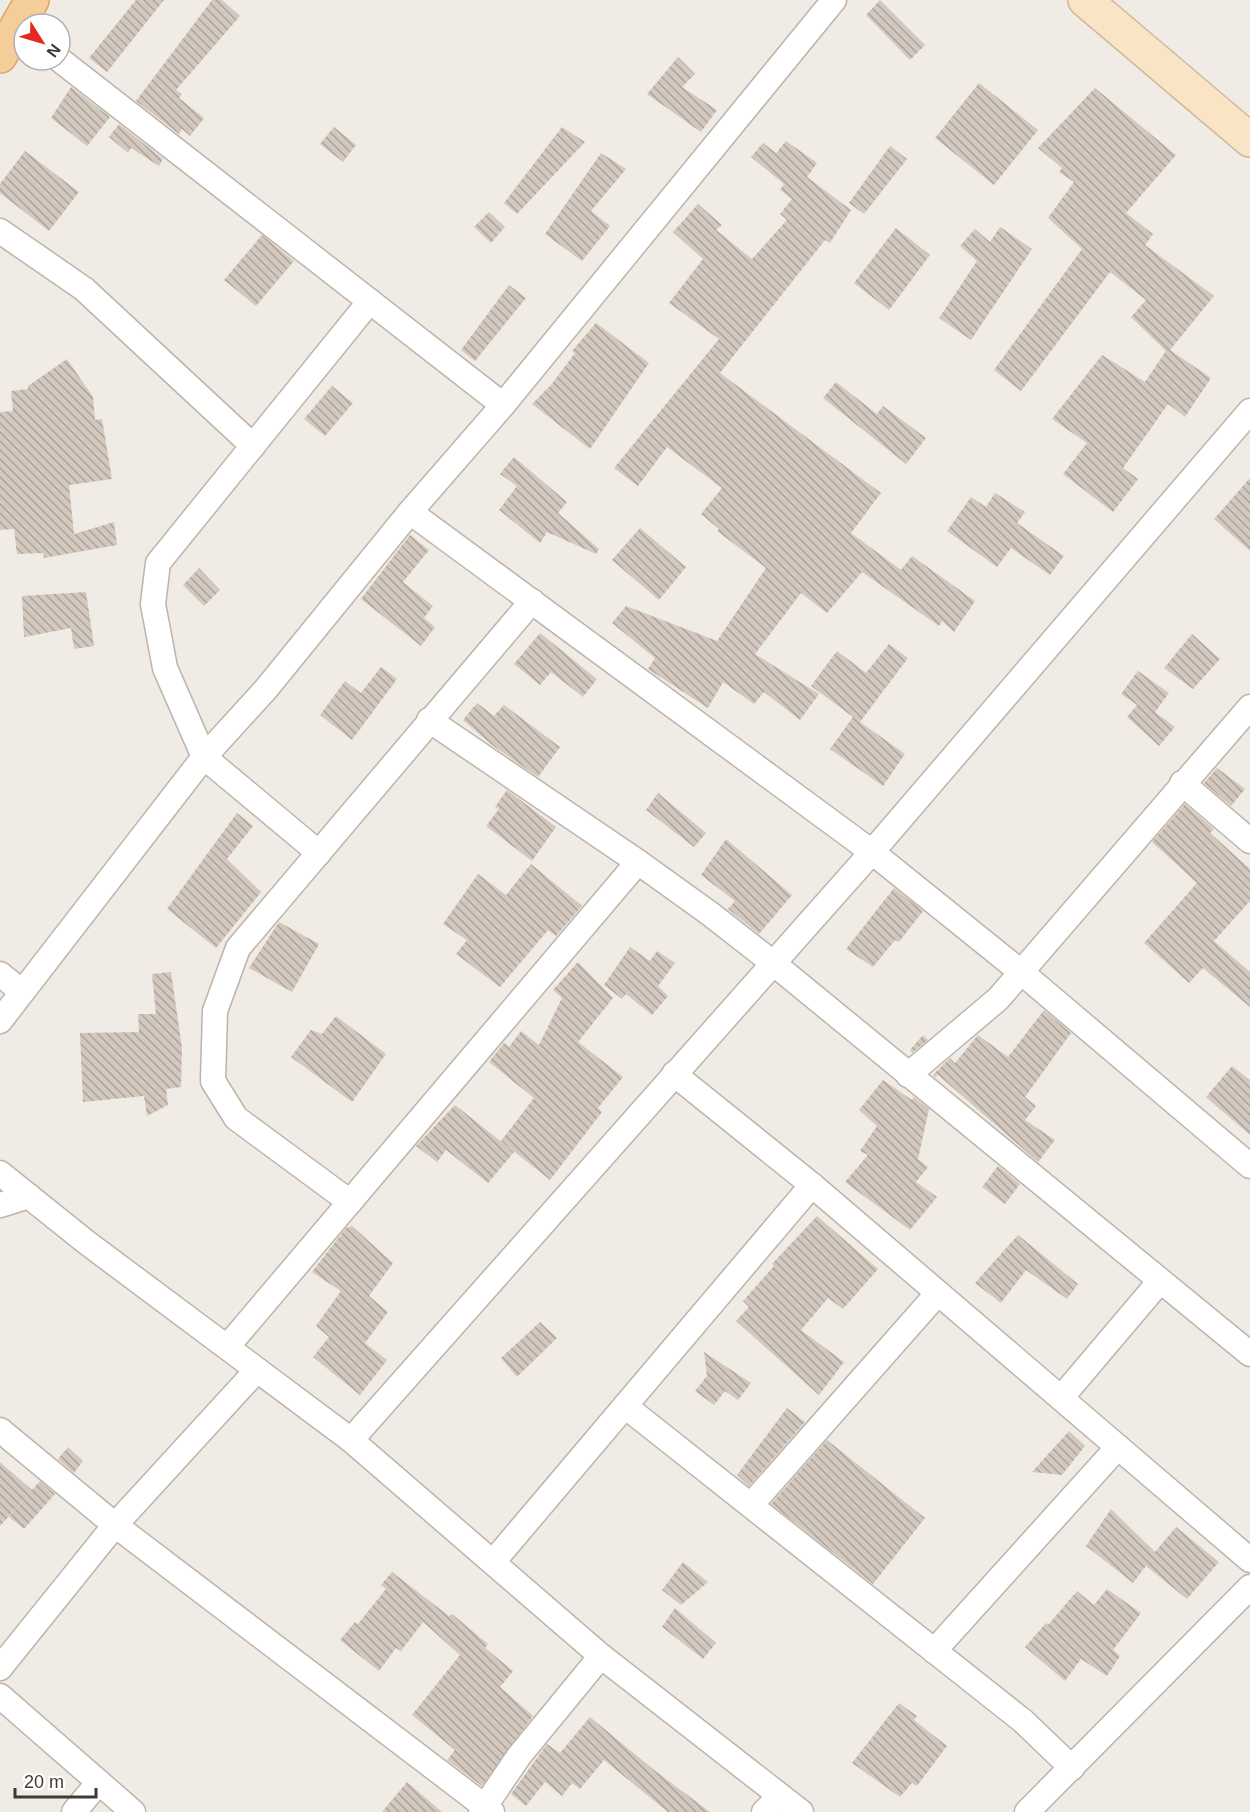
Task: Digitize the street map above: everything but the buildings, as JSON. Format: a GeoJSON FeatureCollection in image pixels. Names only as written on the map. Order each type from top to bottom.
{"type":"FeatureCollection","features":[{"type":"Feature","properties":{"kind":"main road"},"geometry":{"type":"LineString","coordinates":[[0,56],[12,39]]}},
{"type":"Feature","properties":{"kind":"street"},"geometry":{"type":"LineString","coordinates":[[0,1021],[21,990],[204,757],[266,689],[410,512],[503,405],[834,0]]}},
{"type":"Feature","properties":{"kind":"street"},"geometry":{"type":"LineString","coordinates":[[1085,0],[1249,138]]}},
{"type":"Feature","properties":{"kind":"street"},"geometry":{"type":"LineString","coordinates":[[72,69],[503,405]]}},
{"type":"Feature","properties":{"kind":"street"},"geometry":{"type":"LineString","coordinates":[[0,231],[84,289],[254,446]]}},
{"type":"Feature","properties":{"kind":"street"},"geometry":{"type":"LineString","coordinates":[[319,853],[204,757],[165,668],[153,604],[158,563],[370,301]]}},
{"type":"Feature","properties":{"kind":"street"},"geometry":{"type":"LineString","coordinates":[[351,1440],[873,852],[1250,411]]}},
{"type":"Feature","properties":{"kind":"street"},"geometry":{"type":"LineString","coordinates":[[410,512],[873,852],[1022,972],[1250,1166]]}},
{"type":"Feature","properties":{"kind":"street"},"geometry":{"type":"LineString","coordinates":[[350,1202],[236,1118],[213,1081],[215,1011],[237,948],[532,601]]}},
{"type":"Feature","properties":{"kind":"street"},"geometry":{"type":"LineString","coordinates":[[908,1076],[998,999],[1182,783],[1250,708]]}},
{"type":"Feature","properties":{"kind":"street"},"geometry":{"type":"LineString","coordinates":[[429,720],[710,913],[1160,1281],[1246,1343]]}},
{"type":"Feature","properties":{"kind":"street"},"geometry":{"type":"LineString","coordinates":[[1182,783],[1250,841]]}},
{"type":"Feature","properties":{"kind":"street"},"geometry":{"type":"LineString","coordinates":[[227,1347],[638,862]]}},
{"type":"Feature","properties":{"kind":"street"},"geometry":{"type":"LineString","coordinates":[[0,974],[21,990]]}},
{"type":"Feature","properties":{"kind":"street"},"geometry":{"type":"LineString","coordinates":[[674,1074],[812,1185],[1250,1560]]}},
{"type":"Feature","properties":{"kind":"street"},"geometry":{"type":"LineString","coordinates":[[0,1173],[351,1440],[772,1804],[801,1812]]}},
{"type":"Feature","properties":{"kind":"street"},"geometry":{"type":"LineString","coordinates":[[493,1562],[812,1185]]}},
{"type":"Feature","properties":{"kind":"street"},"geometry":{"type":"LineString","coordinates":[[0,1205],[29,1196]]}},
{"type":"Feature","properties":{"kind":"street"},"geometry":{"type":"LineString","coordinates":[[1061,1398],[1160,1281]]}},
{"type":"Feature","properties":{"kind":"street"},"geometry":{"type":"LineString","coordinates":[[751,1506],[939,1293]]}},
{"type":"Feature","properties":{"kind":"street"},"geometry":{"type":"LineString","coordinates":[[0,1668],[115,1525],[257,1370]]}},
{"type":"Feature","properties":{"kind":"street"},"geometry":{"type":"LineString","coordinates":[[625,1406],[1023,1721],[1072,1768]]}},
{"type":"Feature","properties":{"kind":"street"},"geometry":{"type":"LineString","coordinates":[[0,1430],[115,1525],[486,1810],[526,1747],[601,1656]]}},
{"type":"Feature","properties":{"kind":"street"},"geometry":{"type":"LineString","coordinates":[[934,1651],[1118,1447]]}},
{"type":"Feature","properties":{"kind":"street"},"geometry":{"type":"LineString","coordinates":[[1027,1812],[1248,1594]]}},
{"type":"Feature","properties":{"kind":"street"},"geometry":{"type":"LineString","coordinates":[[4,1708],[99,1782],[133,1812]]}},
{"type":"Feature","properties":{"kind":"street"},"geometry":{"type":"LineString","coordinates":[[74,1812],[99,1782]]}}]}
